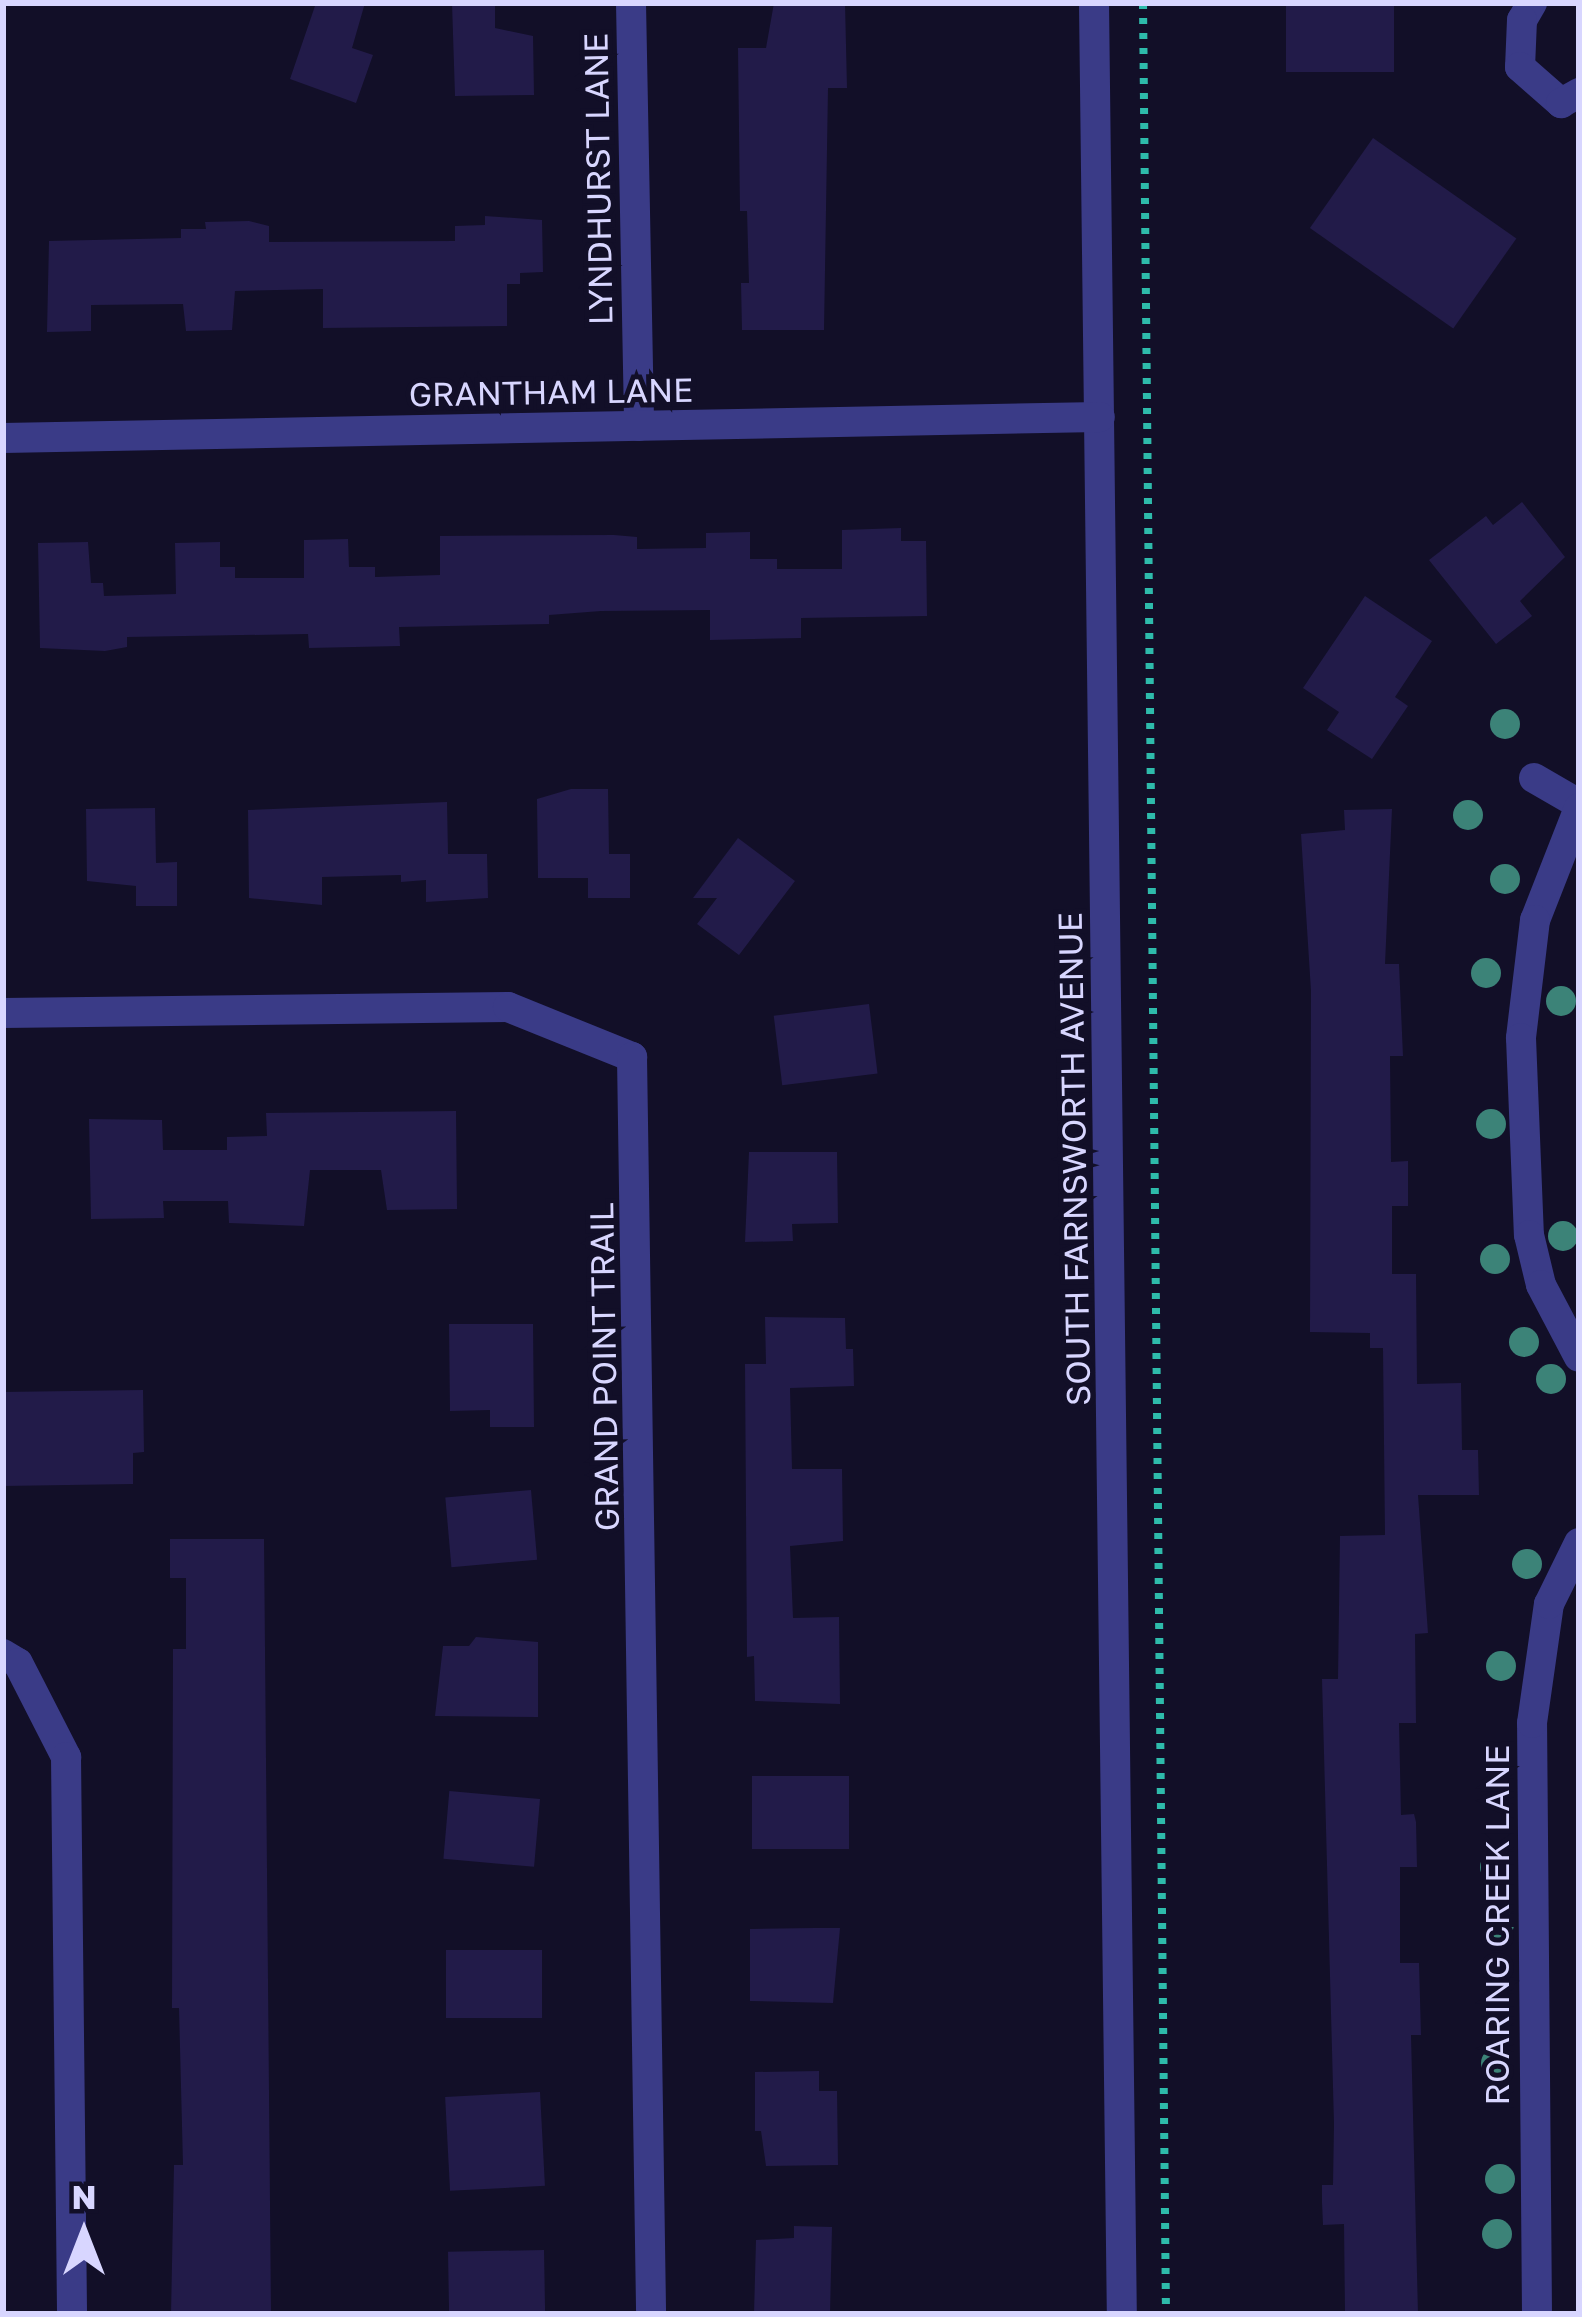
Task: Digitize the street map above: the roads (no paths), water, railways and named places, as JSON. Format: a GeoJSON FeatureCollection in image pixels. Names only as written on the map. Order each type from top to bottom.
{"type":"FeatureCollection","features":[{"type":"Feature","properties":{"kind":"street","name":"LYNDHURST LANE"},"geometry":{"type":"LineString","coordinates":[[632,3],[639,426]]}},
{"type":"Feature","properties":{"kind":"street","name":"SOUTH FARNSWORTH AVENUE"},"geometry":{"type":"LineString","coordinates":[[1094,3],[1122,2314]]}},
{"type":"Feature","properties":{"kind":"street"},"geometry":{"type":"LineString","coordinates":[[1532,3],[1522,20],[1520,67],[1561,104],[1579,94]]}},
{"type":"Feature","properties":{"kind":"street","name":"GRANTHAM LANE"},"geometry":{"type":"LineString","coordinates":[[3,438],[1100,417]]}},
{"type":"Feature","properties":{"kind":"street"},"geometry":{"type":"LineString","coordinates":[[1534,778],[1579,806],[1535,920],[1521,1038],[1529,1235],[1541,1285],[1579,1358]]}},
{"type":"Feature","properties":{"kind":"street","name":"GRAND POINT TRAIL"},"geometry":{"type":"LineString","coordinates":[[3,1013],[508,1007],[632,1058],[651,2314]]}},
{"type":"Feature","properties":{"kind":"street","name":"ROARING CREEK LANE"},"geometry":{"type":"LineString","coordinates":[[1537,2314],[1532,1723],[1549,1604],[1579,1543]]}},
{"type":"Feature","properties":{"kind":"street"},"geometry":{"type":"LineString","coordinates":[[3,1654],[18,1663],[66,1757],[72,2314]]}}]}
